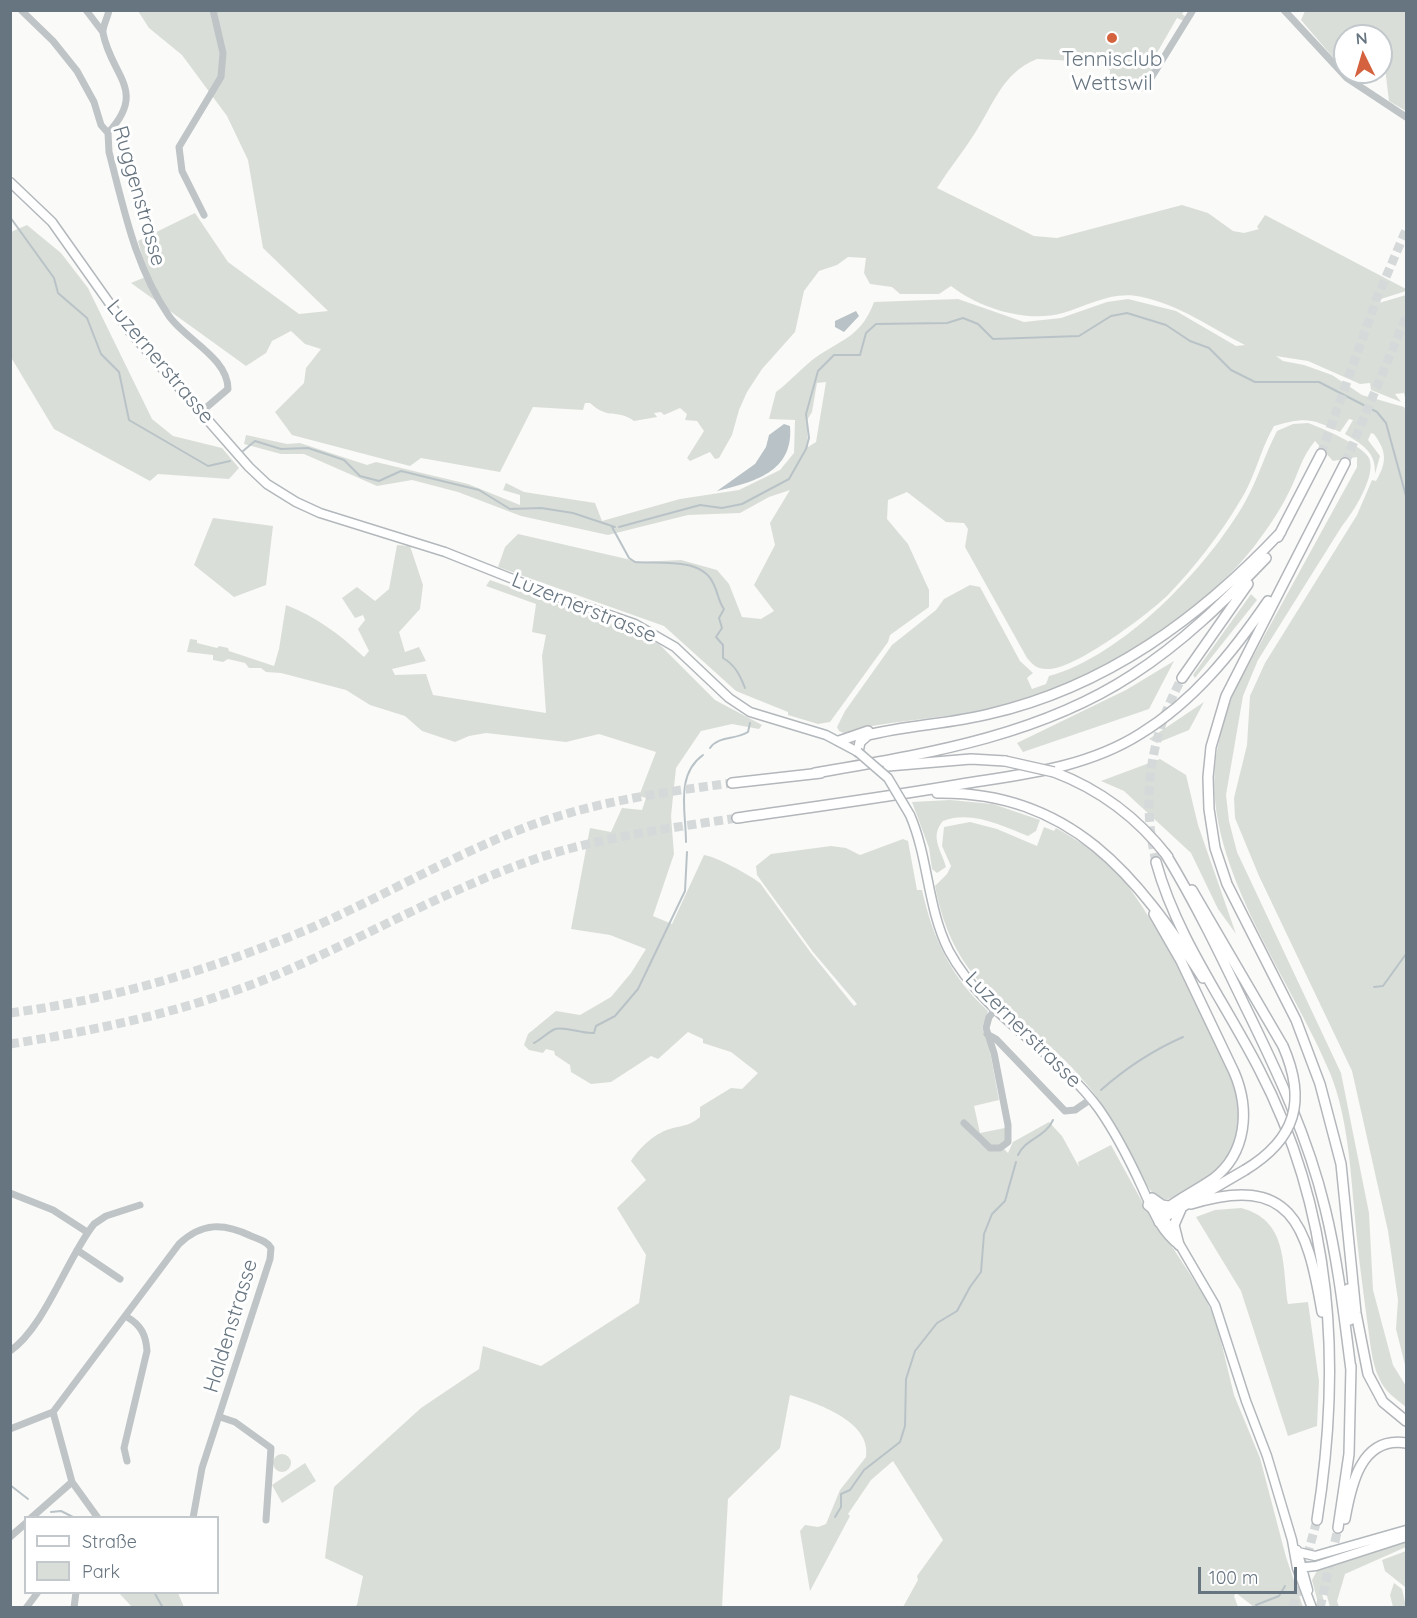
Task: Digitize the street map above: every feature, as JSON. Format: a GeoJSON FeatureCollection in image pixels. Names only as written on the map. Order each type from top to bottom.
{"type":"FeatureCollection","features":[{"type":"Feature","properties":{"kind":"highway"},"geometry":{"type":"LineString","coordinates":[[1182,678],[1266,558],[1321,454]]}},
{"type":"Feature","properties":{"kind":"highway"},"geometry":{"type":"LineString","coordinates":[[1346,463],[1226,696],[1211,747],[1208,794],[1215,848],[1224,876],[1302,1034],[1327,1111],[1341,1164],[1364,1359],[1378,1395],[1389,1408],[1407,1421]]}},
{"type":"Feature","properties":{"kind":"highway"},"geometry":{"type":"LineString","coordinates":[[839,741],[869,731],[885,731],[966,719],[1024,705],[1079,685],[1152,644],[1228,586],[1281,532]]}},
{"type":"Feature","properties":{"kind":"highway"},"geometry":{"type":"LineString","coordinates":[[737,818],[908,794],[1057,768],[1110,750],[1139,735],[1169,714],[1211,675],[1249,628],[1302,548]]}},
{"type":"Feature","properties":{"kind":"highway"},"geometry":{"type":"LineString","coordinates":[[815,773],[970,743],[1037,722],[1078,705],[1133,675],[1171,647],[1216,609],[1266,558]]}},
{"type":"Feature","properties":{"kind":"highway"},"geometry":{"type":"LineString","coordinates":[[858,752],[863,738],[885,731]]}},
{"type":"Feature","properties":{"kind":"highway"},"geometry":{"type":"LineString","coordinates":[[732,783],[946,760],[1005,760],[1054,772],[1088,787],[1135,821],[1165,853],[1215,925],[1283,1046],[1295,1086],[1293,1117],[1276,1147],[1245,1170],[1191,1204],[1161,1217]]}},
{"type":"Feature","properties":{"kind":"highway"},"geometry":{"type":"LineString","coordinates":[[908,794],[969,794],[1021,805],[1079,832],[1102,849],[1128,874],[1169,926],[1242,1038]]}},
{"type":"Feature","properties":{"kind":"highway"},"geometry":{"type":"LineString","coordinates":[[1165,853],[1200,915],[1258,1033],[1308,1149],[1323,1200],[1336,1259],[1351,1370]]}},
{"type":"Feature","properties":{"kind":"highway"},"geometry":{"type":"LineString","coordinates":[[1156,862],[1173,912],[1242,1038],[1282,1118],[1303,1175],[1320,1252],[1331,1364],[1327,1454],[1317,1520]]}},
{"type":"Feature","properties":{"kind":"highway"},"geometry":{"type":"LineString","coordinates":[[1128,874],[1181,961],[1234,1072],[1243,1099],[1243,1130],[1228,1163],[1214,1178],[1169,1206],[1161,1217]]}},
{"type":"Feature","properties":{"kind":"highway"},"geometry":{"type":"LineString","coordinates":[[1327,1111],[1344,1239],[1351,1329],[1350,1445],[1341,1528],[1354,1477],[1365,1458],[1383,1445],[1407,1443]]}},
{"type":"Feature","properties":{"kind":"highway"},"geometry":{"type":"LineString","coordinates":[[1191,1204],[1223,1195],[1249,1193],[1267,1197],[1286,1211],[1300,1233],[1311,1265],[1331,1364]]}},
{"type":"Feature","properties":{"kind":"highway"},"geometry":{"type":"LineString","coordinates":[[1150,1202],[1169,1206]]}},
{"type":"Feature","properties":{"kind":"highway"},"geometry":{"type":"LineString","coordinates":[[1150,1202],[1161,1217]]}},
{"type":"Feature","properties":{"kind":"highway"},"geometry":{"type":"LineString","coordinates":[[1179,1245],[1174,1225],[1181,1209]]}},
{"type":"Feature","properties":{"kind":"main road","name":"Luzernerstrasse"},"geometry":{"type":"LineString","coordinates":[[10,182],[52,222],[127,328],[249,467],[267,484],[296,502],[320,513],[445,552],[563,599],[635,624],[675,647],[729,698],[750,712],[839,741],[858,752],[888,778],[910,815],[921,846],[934,910],[948,949],[970,981],[996,1009],[1059,1064],[1091,1099],[1113,1131],[1150,1202]]}},
{"type":"Feature","properties":{"kind":"main road"},"geometry":{"type":"LineString","coordinates":[[1161,1217],[1215,1305],[1246,1401],[1267,1456],[1312,1608]]}},
{"type":"Feature","properties":{"kind":"main road"},"geometry":{"type":"LineString","coordinates":[[1298,1552],[1315,1557],[1407,1530]]}},
{"type":"Feature","properties":{"kind":"main road"},"geometry":{"type":"LineString","coordinates":[[1301,1567],[1316,1566],[1407,1536]]}},
{"type":"Feature","properties":{"kind":"main road"},"geometry":{"type":"LineString","coordinates":[[1292,1540],[1298,1552],[1301,1567]]}},
{"type":"Feature","properties":{"kind":"main road"},"geometry":{"type":"LineString","coordinates":[[1301,1567],[1332,1552]]}},
{"type":"Feature","properties":{"kind":"main road"},"geometry":{"type":"LineString","coordinates":[[1309,1596],[1310,1575],[1316,1566]]}},
{"type":"Feature","properties":{"kind":"street","name":"Ruggenstrasse"},"geometry":{"type":"LineString","coordinates":[[21,10],[53,41],[77,71],[94,102],[101,125],[108,133],[109,153],[148,283],[170,318],[216,362],[228,381],[228,389],[201,412]]}},
{"type":"Feature","properties":{"kind":"street"},"geometry":{"type":"LineString","coordinates":[[86,10],[102,31],[126,90],[125,111],[108,133]]}},
{"type":"Feature","properties":{"kind":"street"},"geometry":{"type":"LineString","coordinates":[[102,31],[109,10]]}},
{"type":"Feature","properties":{"kind":"street"},"geometry":{"type":"LineString","coordinates":[[204,215],[182,171],[179,147],[221,76],[223,53],[213,10]]}},
{"type":"Feature","properties":{"kind":"street"},"geometry":{"type":"LineString","coordinates":[[1141,88],[1148,83],[1193,10]]}},
{"type":"Feature","properties":{"kind":"street"},"geometry":{"type":"LineString","coordinates":[[1284,10],[1347,78],[1407,117]]}},
{"type":"Feature","properties":{"kind":"street"},"geometry":{"type":"LineString","coordinates":[[964,1123],[990,1148],[1000,1148],[1008,1142],[1008,1125],[986,1023],[996,1009]]}},
{"type":"Feature","properties":{"kind":"street"},"geometry":{"type":"LineString","coordinates":[[987,1034],[996,1039],[1065,1111],[1075,1110],[1091,1099]]}},
{"type":"Feature","properties":{"kind":"street"},"geometry":{"type":"LineString","coordinates":[[10,1193],[53,1210],[87,1232]]}},
{"type":"Feature","properties":{"kind":"street"},"geometry":{"type":"LineString","coordinates":[[10,1351],[22,1340],[38,1317],[87,1232],[106,1216],[140,1205]]}},
{"type":"Feature","properties":{"kind":"street","name":"Haldenstrasse"},"geometry":{"type":"LineString","coordinates":[[53,1412],[127,1317],[179,1244],[198,1230],[217,1225],[230,1227],[269,1244],[270,1259],[202,1468],[193,1516]]}},
{"type":"Feature","properties":{"kind":"street"},"geometry":{"type":"LineString","coordinates":[[76,1250],[120,1279]]}},
{"type":"Feature","properties":{"kind":"street"},"geometry":{"type":"LineString","coordinates":[[127,1317],[141,1328],[146,1339],[147,1351],[124,1448],[127,1461]]}},
{"type":"Feature","properties":{"kind":"street"},"geometry":{"type":"LineString","coordinates":[[10,1429],[53,1412],[72,1482],[98,1516]]}},
{"type":"Feature","properties":{"kind":"street"},"geometry":{"type":"LineString","coordinates":[[220,1417],[235,1422],[271,1448],[266,1520]]}},
{"type":"Feature","properties":{"kind":"street"},"geometry":{"type":"LineString","coordinates":[[33,1516],[72,1482]]}},
{"type":"Feature","properties":{"kind":"street"},"geometry":{"type":"LineString","coordinates":[[10,1537],[24,1525]]}},
{"type":"Feature","properties":{"kind":"street"},"geometry":{"type":"LineString","coordinates":[[26,1608],[37,1594]]}},
{"type":"Feature","properties":{"kind":"green space"},"geometry":{"type":"Polygon","coordinates":[[[138,11],[1184,11],[1182,14],[1186,17],[1184,21],[1177,18],[1154,58],[1159,62],[1144,81],[1128,81],[1110,74],[1110,70],[1095,62],[1037,59],[1015,72],[1000,90],[975,133],[937,188],[1034,236],[1057,238],[1182,205],[1208,213],[1233,231],[1244,233],[1259,229],[1257,227],[1265,215],[1406,289],[1406,291],[1378,300],[1379,303],[1406,295],[1406,401],[1404,393],[1395,394],[1401,402],[1371,390],[1370,383],[1360,384],[1308,361],[1276,356],[1283,361],[1304,365],[1332,375],[1362,395],[1404,407],[1406,411],[1406,1369],[1396,1329],[1398,1300],[1388,1231],[1352,1071],[1259,876],[1235,818],[1234,798],[1247,745],[1250,696],[1265,663],[1357,515],[1372,480],[1376,481],[1380,474],[1384,457],[1374,434],[1371,433],[1368,440],[1380,456],[1375,474],[1371,455],[1363,446],[1345,434],[1353,420],[1349,419],[1340,432],[1308,420],[1274,426],[1240,501],[1197,563],[1167,596],[1127,628],[1073,662],[1058,668],[1040,668],[1033,665],[1027,658],[965,547],[968,529],[964,523],[946,522],[907,492],[888,500],[887,519],[908,544],[929,590],[929,607],[890,635],[888,642],[830,722],[818,724],[788,715],[788,712],[736,691],[664,626],[498,567],[505,547],[518,534],[640,562],[681,560],[717,570],[729,584],[742,617],[761,619],[774,611],[754,585],[775,545],[770,523],[790,490],[769,497],[740,513],[688,515],[608,535],[521,516],[458,492],[412,480],[377,486],[304,454],[281,454],[244,444],[246,435],[287,444],[300,443],[367,465],[376,462],[468,484],[520,505],[520,495],[503,490],[506,483],[524,492],[595,503],[602,521],[680,499],[739,490],[780,470],[794,453],[795,420],[769,419],[776,392],[813,359],[852,334],[864,321],[874,302],[958,299],[1024,322],[1061,318],[1107,302],[1128,299],[1176,311],[1236,346],[1245,345],[1169,305],[1132,295],[1102,299],[1063,313],[1035,316],[1005,312],[990,307],[951,286],[939,294],[900,294],[892,287],[870,284],[864,273],[866,258],[848,257],[837,265],[819,271],[804,291],[795,332],[762,369],[747,392],[732,435],[719,458],[715,459],[710,452],[690,461],[687,458],[704,431],[697,421],[685,420],[687,414],[680,408],[664,415],[661,412],[654,413],[657,417],[634,421],[622,415],[603,412],[590,403],[585,403],[583,410],[533,407],[500,472],[421,458],[410,466],[292,435],[275,412],[304,383],[306,368],[321,349],[305,344],[291,331],[272,341],[266,353],[246,366],[131,283],[148,276],[138,241],[195,213],[228,262],[299,314],[328,311],[263,248],[248,160],[227,116],[182,55],[149,28],[138,11]],[[826,382],[817,383],[812,412],[807,420],[808,447],[816,442],[826,382]]]}},
{"type":"Feature","properties":{"kind":"green space"},"geometry":{"type":"Polygon","coordinates":[[[1305,11],[1406,11],[1406,111],[1389,101],[1387,84],[1393,84],[1393,24],[1333,24],[1333,57],[1301,20],[1305,11]]]}},
{"type":"Feature","properties":{"kind":"green space"},"geometry":{"type":"Polygon","coordinates":[[[27,225],[61,253],[88,288],[152,419],[173,436],[222,448],[239,468],[229,479],[158,474],[150,481],[54,429],[11,360],[11,232],[27,225]]]}},
{"type":"Feature","properties":{"kind":"green space"},"geometry":{"type":"Polygon","coordinates":[[[1308,423],[1341,438],[1365,453],[1371,465],[1370,474],[1352,512],[1258,660],[1243,696],[1226,795],[1229,821],[1237,852],[1341,1073],[1369,1213],[1373,1290],[1393,1365],[1406,1386],[1406,1407],[1381,1383],[1372,1357],[1347,1140],[1336,1089],[1314,1038],[1254,923],[1237,884],[1223,844],[1216,805],[1216,757],[1222,728],[1234,691],[1357,467],[1357,457],[1333,461],[1315,441],[1306,453],[1283,504],[1256,544],[1234,569],[1208,594],[1145,641],[1076,679],[1042,694],[994,708],[869,727],[846,734],[839,731],[837,727],[845,711],[892,645],[936,610],[944,599],[970,585],[980,587],[1020,661],[1033,673],[1027,678],[1032,689],[1046,684],[1049,676],[1106,650],[1161,606],[1209,554],[1245,502],[1277,431],[1293,424],[1308,423]]]}},
{"type":"Feature","properties":{"kind":"green space"},"geometry":{"type":"Polygon","coordinates":[[[213,518],[273,526],[266,585],[234,597],[194,565],[213,518]]]}},
{"type":"Feature","properties":{"kind":"green space"},"geometry":{"type":"Polygon","coordinates":[[[397,545],[410,546],[423,585],[420,609],[399,632],[405,652],[419,647],[426,661],[392,669],[395,675],[426,674],[433,695],[546,713],[542,656],[546,635],[532,632],[536,604],[486,586],[490,580],[633,631],[659,644],[715,700],[762,725],[759,729],[732,724],[701,731],[676,768],[671,816],[674,854],[653,916],[672,924],[704,855],[724,862],[760,883],[811,953],[854,1006],[857,1004],[813,952],[757,875],[756,866],[771,854],[831,846],[846,848],[860,855],[903,839],[908,841],[917,890],[922,890],[926,908],[945,956],[964,985],[988,1011],[982,1028],[989,1046],[999,1100],[974,1106],[980,1133],[1005,1128],[1005,1141],[1000,1145],[989,1146],[965,1127],[986,1147],[1004,1149],[1008,1153],[1013,1142],[1049,1122],[1062,1136],[1079,1167],[1078,1162],[1111,1145],[1157,1229],[1160,1228],[1206,1299],[1217,1325],[1234,1395],[1260,1458],[1286,1557],[1303,1607],[1254,1607],[1236,1593],[1234,1596],[1238,1607],[903,1607],[918,1580],[917,1576],[943,1540],[893,1461],[871,1480],[848,1514],[850,1516],[810,1591],[800,1531],[805,1525],[818,1527],[826,1524],[840,1490],[866,1457],[866,1444],[860,1433],[840,1416],[814,1403],[790,1395],[780,1448],[728,1499],[722,1607],[354,1607],[357,1605],[363,1576],[325,1558],[334,1487],[421,1408],[479,1369],[483,1346],[541,1366],[639,1303],[646,1255],[617,1208],[646,1180],[631,1161],[644,1145],[655,1137],[667,1130],[693,1122],[700,1117],[700,1107],[731,1088],[742,1089],[758,1073],[731,1052],[703,1043],[703,1039],[688,1032],[658,1059],[651,1056],[611,1082],[591,1084],[571,1072],[570,1065],[555,1055],[554,1051],[546,1049],[543,1053],[529,1050],[524,1045],[528,1034],[556,1011],[580,1015],[611,997],[631,973],[646,949],[610,935],[571,929],[590,828],[611,832],[622,808],[642,810],[646,798],[639,796],[656,752],[599,734],[566,742],[486,733],[469,736],[455,742],[422,731],[405,716],[370,705],[346,690],[281,673],[266,672],[261,668],[249,668],[245,663],[228,659],[223,662],[213,660],[213,655],[187,652],[190,639],[197,640],[197,643],[228,648],[229,651],[274,666],[286,605],[327,627],[364,657],[369,651],[358,629],[365,620],[363,615],[355,618],[342,598],[357,587],[375,601],[389,589],[397,545]]]}},
{"type":"Feature","properties":{"kind":"green space"},"geometry":{"type":"Polygon","coordinates":[[[1251,594],[1257,600],[1195,678],[1193,675],[1251,594]]]}},
{"type":"Feature","properties":{"kind":"green space"},"geometry":{"type":"Polygon","coordinates":[[[1174,661],[1149,709],[1023,752],[1017,743],[1126,690],[1174,661]]]}},
{"type":"Feature","properties":{"kind":"green space"},"geometry":{"type":"Polygon","coordinates":[[[1204,702],[1189,730],[1157,743],[1149,739],[1204,702]]]}},
{"type":"Feature","properties":{"kind":"green space"},"geometry":{"type":"Polygon","coordinates":[[[1160,759],[1186,775],[1198,825],[1236,934],[1218,909],[1191,853],[1124,791],[1101,781],[1160,759]]]}},
{"type":"Feature","properties":{"kind":"green space"},"geometry":{"type":"Polygon","coordinates":[[[950,800],[993,804],[1040,820],[1036,831],[1028,836],[976,818],[954,818],[943,821],[937,838],[946,867],[937,873],[932,869],[929,848],[912,802],[950,800]]]}},
{"type":"Feature","properties":{"kind":"green space"},"geometry":{"type":"Polygon","coordinates":[[[970,822],[997,829],[1037,846],[1044,827],[1054,831],[1056,828],[1083,845],[1109,865],[1124,881],[1175,961],[1195,998],[1228,1070],[1237,1100],[1240,1121],[1235,1141],[1225,1159],[1212,1173],[1180,1195],[1165,1199],[1154,1195],[1145,1183],[1107,1113],[1089,1087],[1041,1038],[996,999],[976,978],[959,954],[945,924],[935,886],[947,874],[951,866],[942,846],[944,827],[970,822]]]}},
{"type":"Feature","properties":{"kind":"green space"},"geometry":{"type":"Polygon","coordinates":[[[1241,1208],[1256,1214],[1267,1222],[1275,1233],[1283,1259],[1288,1304],[1308,1302],[1319,1381],[1317,1426],[1288,1436],[1241,1291],[1196,1217],[1215,1210],[1241,1208]]]}},
{"type":"Feature","properties":{"kind":"green space"},"geometry":{"type":"Polygon","coordinates":[[[282,1454],[288,1457],[291,1463],[288,1469],[282,1472],[276,1469],[273,1463],[276,1457],[282,1454]]]}},
{"type":"Feature","properties":{"kind":"green space"},"geometry":{"type":"Polygon","coordinates":[[[305,1463],[316,1481],[282,1503],[272,1485],[305,1463]]]}},
{"type":"Feature","properties":{"kind":"green space"},"geometry":{"type":"Polygon","coordinates":[[[1406,1540],[1406,1547],[1345,1574],[1337,1601],[1339,1607],[1330,1607],[1326,1592],[1322,1593],[1325,1607],[1319,1607],[1312,1580],[1318,1569],[1406,1540]]]}},
{"type":"Feature","properties":{"kind":"green space"},"geometry":{"type":"Polygon","coordinates":[[[1406,1551],[1405,1587],[1385,1571],[1382,1560],[1406,1551]]]}},
{"type":"Feature","properties":{"kind":"green space"},"geometry":{"type":"Polygon","coordinates":[[[1394,1583],[1402,1589],[1406,1607],[1393,1607],[1390,1595],[1394,1583]]]}},
{"type":"Feature","properties":{"kind":"green space"},"geometry":{"type":"Polygon","coordinates":[[[120,1594],[178,1594],[184,1607],[132,1607],[120,1594]]]}},
{"type":"Feature","properties":{"kind":"shaded area"},"geometry":{"type":"Polygon","coordinates":[[[856,311],[859,316],[844,332],[835,327],[835,321],[856,311]]]}},
{"type":"Feature","properties":{"kind":"shaded area"},"geometry":{"type":"Polygon","coordinates":[[[784,424],[790,426],[790,442],[778,464],[757,479],[717,491],[755,464],[766,447],[769,435],[784,424]]]}},
{"type":"Feature","properties":{"kind":"waterway"},"geometry":{"type":"LineString","coordinates":[[10,217],[54,278],[58,293],[87,318],[101,354],[119,372],[129,420],[208,466],[230,461]]}},
{"type":"Feature","properties":{"kind":"waterway"},"geometry":{"type":"LineString","coordinates":[[619,527],[700,505],[722,508],[742,504],[789,479],[806,449],[809,438],[806,414],[818,371],[834,355],[860,355],[866,333],[876,324],[947,323],[963,318],[978,324],[993,339],[1079,336],[1111,316],[1127,313],[1166,325],[1190,341],[1209,348],[1231,370],[1255,382],[1319,382],[1377,412],[1386,423],[1406,496]]}},
{"type":"Feature","properties":{"kind":"waterway"},"geometry":{"type":"LineString","coordinates":[[243,451],[255,441],[281,449],[308,448],[344,460],[360,476],[379,481],[401,471],[479,490],[510,509],[541,508],[573,513],[615,527]]}},
{"type":"Feature","properties":{"kind":"waterway"},"geometry":{"type":"LineString","coordinates":[[612,527],[629,558],[635,562],[689,565],[707,575],[715,586],[724,609],[719,618],[722,628],[716,637],[723,645],[723,658],[737,671],[745,688]]}},
{"type":"Feature","properties":{"kind":"waterway"},"geometry":{"type":"LineString","coordinates":[[710,748],[717,742],[748,732],[750,723]]}},
{"type":"Feature","properties":{"kind":"waterway"},"geometry":{"type":"LineString","coordinates":[[686,842],[685,783],[694,763],[703,755]]}},
{"type":"Feature","properties":{"kind":"waterway"},"geometry":{"type":"LineString","coordinates":[[534,1043],[555,1029],[563,1028],[594,1033],[596,1026],[615,1016],[638,989],[685,891],[687,852]]}},
{"type":"Feature","properties":{"kind":"waterway"},"geometry":{"type":"LineString","coordinates":[[1374,987],[1383,986],[1406,954]]}},
{"type":"Feature","properties":{"kind":"waterway"},"geometry":{"type":"LineString","coordinates":[[1101,1090],[1140,1060],[1183,1037]]}},
{"type":"Feature","properties":{"kind":"waterway"},"geometry":{"type":"LineString","coordinates":[[1018,1155],[1025,1145],[1046,1130],[1053,1120]]}},
{"type":"Feature","properties":{"kind":"waterway"},"geometry":{"type":"LineString","coordinates":[[835,1517],[841,1507],[841,1494],[850,1490],[864,1470],[900,1442],[905,1426],[906,1379],[915,1351],[937,1323],[957,1311],[981,1272],[984,1234],[992,1214],[1005,1201],[1016,1162]]}},
{"type":"Feature","properties":{"kind":"waterway"},"geometry":{"type":"LineString","coordinates":[[10,1485],[28,1499]]}},
{"type":"Feature","properties":{"kind":"waterway"},"geometry":{"type":"LineString","coordinates":[[51,1512],[61,1511],[71,1516]]}},
{"type":"Feature","properties":{"kind":"waterway"},"geometry":{"type":"LineString","coordinates":[[1256,1605],[1279,1596],[1285,1586]]}},
{"type":"Feature","properties":{"kind":"waterway"},"geometry":{"type":"LineString","coordinates":[[155,1594],[163,1608]]}},
{"type":"Feature","properties":{"kind":"tunnel"},"geometry":{"type":"LineString","coordinates":[[1321,454],[1377,298],[1406,230]]}},
{"type":"Feature","properties":{"kind":"tunnel"},"geometry":{"type":"LineString","coordinates":[[1345,463],[1406,317]]}},
{"type":"Feature","properties":{"kind":"tunnel"},"geometry":{"type":"LineString","coordinates":[[1156,862],[1149,814],[1151,768],[1162,722],[1182,678]]}},
{"type":"Feature","properties":{"kind":"tunnel"},"geometry":{"type":"LineString","coordinates":[[10,1013],[126,991],[238,957],[311,928],[501,837],[578,810],[680,790],[732,783]]}},
{"type":"Feature","properties":{"kind":"tunnel"},"geometry":{"type":"LineString","coordinates":[[10,1044],[152,1016],[222,995],[290,969],[444,896],[538,858],[611,839],[737,818]]}},
{"type":"Feature","properties":{"kind":"tunnel"},"geometry":{"type":"LineString","coordinates":[[1293,1608],[1317,1520]]}},
{"type":"Feature","properties":{"kind":"tunnel"},"geometry":{"type":"LineString","coordinates":[[1320,1608],[1338,1528]]}},
{"type":"Feature","properties":{"kind":"place","name":"Tennisclub Wettswil"},"geometry":{"type":"Point","coordinates":[1112,38]}}]}
